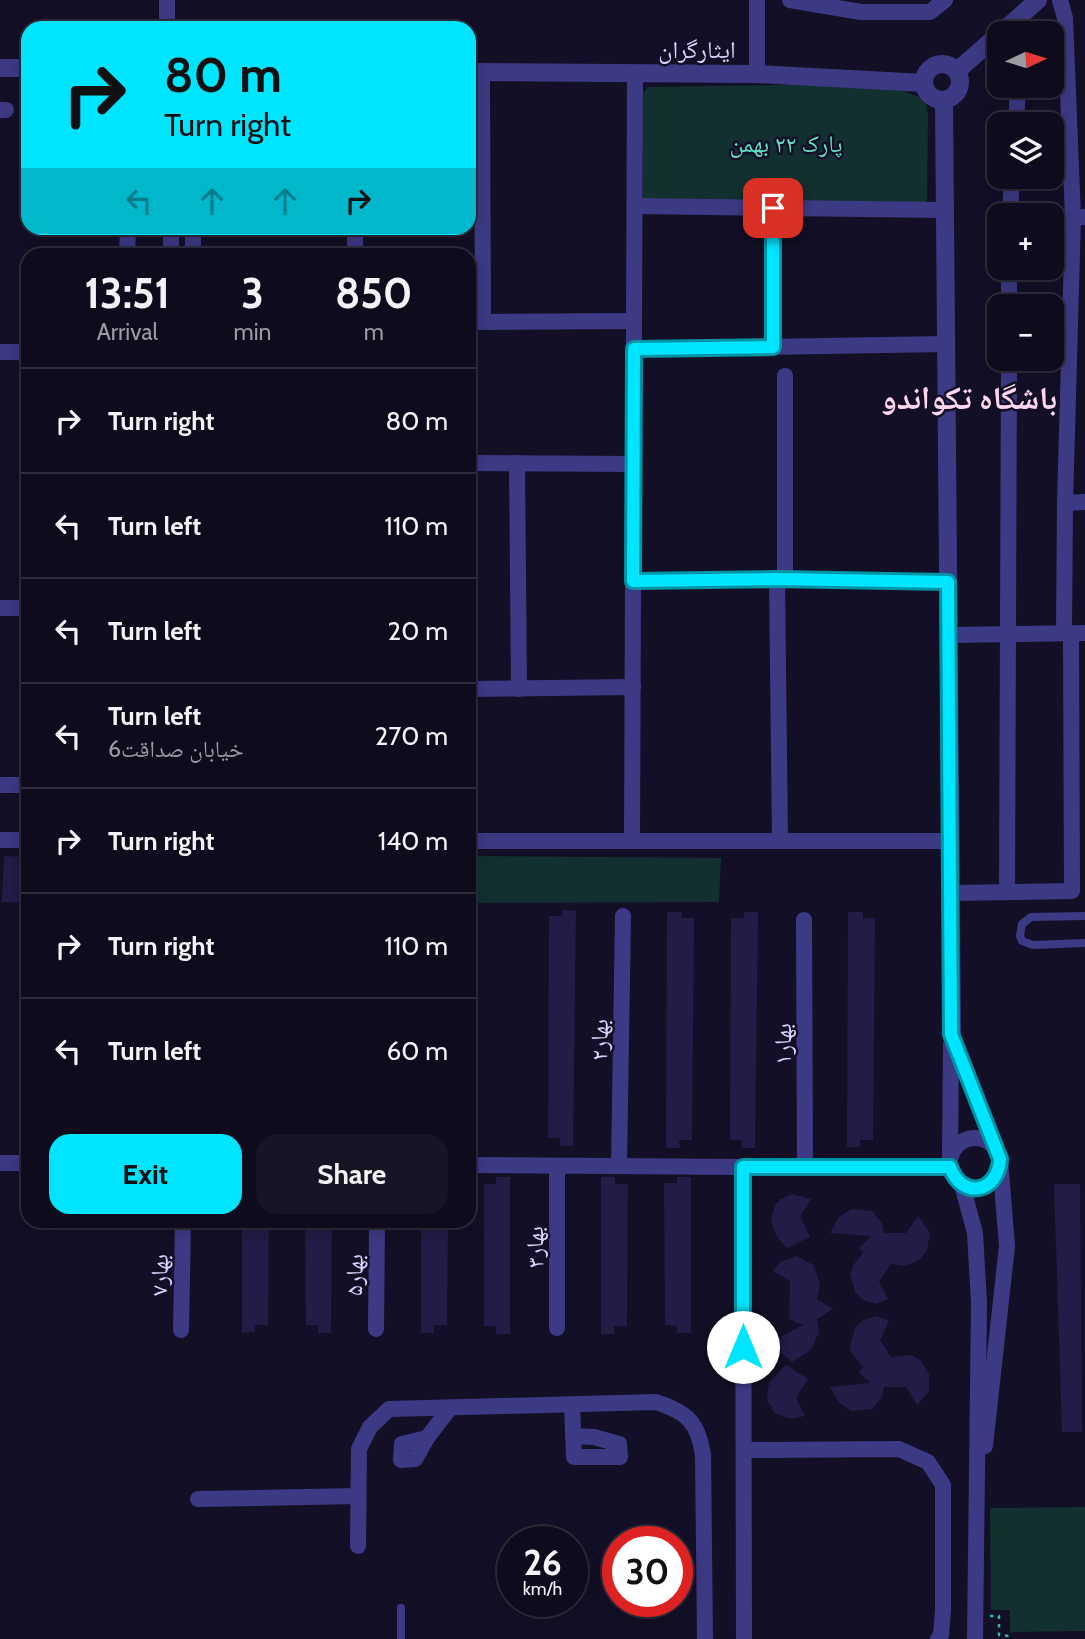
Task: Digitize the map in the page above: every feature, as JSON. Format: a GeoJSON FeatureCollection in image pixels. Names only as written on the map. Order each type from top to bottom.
{"type":"FeatureCollection","features":[{"type":"Feature","properties":{"kind":"street"},"geometry":{"type":"LineString","coordinates":[[167,0],[167,21]]}},
{"type":"Feature","properties":{"kind":"street"},"geometry":{"type":"LineString","coordinates":[[757,0],[757,74]]}},
{"type":"Feature","properties":{"kind":"street"},"geometry":{"type":"LineString","coordinates":[[790,0],[930,12],[945,0]]}},
{"type":"Feature","properties":{"kind":"street"},"geometry":{"type":"LineString","coordinates":[[1016,21],[1038,0]]}},
{"type":"Feature","properties":{"kind":"street"},"geometry":{"type":"LineString","coordinates":[[950,893],[1072,891],[1073,633],[1065,503],[1079,217],[1065,18],[1060,0]]}},
{"type":"Feature","properties":{"kind":"street"},"geometry":{"type":"LineString","coordinates":[[957,71],[987,47]]}},
{"type":"Feature","properties":{"kind":"street"},"geometry":{"type":"LineString","coordinates":[[946,64],[957,71],[960,87],[954,96],[938,100],[928,94],[924,83],[925,76],[933,66],[946,64]]}},
{"type":"Feature","properties":{"kind":"street"},"geometry":{"type":"LineString","coordinates":[[0,68],[21,68]]}},
{"type":"Feature","properties":{"kind":"street","name":"ایثارگران"},"geometry":{"type":"LineString","coordinates":[[476,72],[757,74],[924,83]]}},
{"type":"Feature","properties":{"kind":"street"},"geometry":{"type":"LineString","coordinates":[[632,841],[635,73]]}},
{"type":"Feature","properties":{"kind":"street"},"geometry":{"type":"LineString","coordinates":[[944,100],[950,1161],[954,1178],[962,1185],[973,1188],[984,1187],[993,1180],[999,1170],[998,1154],[987,1141],[976,1137],[965,1139],[956,1146],[950,1161]]}},
{"type":"Feature","properties":{"kind":"street"},"geometry":{"type":"LineString","coordinates":[[635,206],[944,210]]}},
{"type":"Feature","properties":{"kind":"street"},"geometry":{"type":"LineString","coordinates":[[773,208],[773,347]]}},
{"type":"Feature","properties":{"kind":"street"},"geometry":{"type":"LineString","coordinates":[[476,321],[634,321]]}},
{"type":"Feature","properties":{"kind":"street"},"geometry":{"type":"LineString","coordinates":[[634,349],[946,344]]}},
{"type":"Feature","properties":{"kind":"street"},"geometry":{"type":"LineString","coordinates":[[0,352],[21,352]]}},
{"type":"Feature","properties":{"kind":"street"},"geometry":{"type":"LineString","coordinates":[[1007,892],[1009,371]]}},
{"type":"Feature","properties":{"kind":"street"},"geometry":{"type":"LineString","coordinates":[[780,841],[785,376]]}},
{"type":"Feature","properties":{"kind":"street"},"geometry":{"type":"LineString","coordinates":[[476,463],[634,464]]}},
{"type":"Feature","properties":{"kind":"street"},"geometry":{"type":"LineString","coordinates":[[517,463],[519,689]]}},
{"type":"Feature","properties":{"kind":"street"},"geometry":{"type":"LineString","coordinates":[[1065,503],[1085,502]]}},
{"type":"Feature","properties":{"kind":"street"},"geometry":{"type":"LineString","coordinates":[[633,581],[781,579],[948,582]]}},
{"type":"Feature","properties":{"kind":"street"},"geometry":{"type":"LineString","coordinates":[[0,608],[21,608]]}},
{"type":"Feature","properties":{"kind":"street"},"geometry":{"type":"LineString","coordinates":[[948,635],[1073,633]]}},
{"type":"Feature","properties":{"kind":"street"},"geometry":{"type":"LineString","coordinates":[[476,690],[633,687]]}},
{"type":"Feature","properties":{"kind":"street"},"geometry":{"type":"LineString","coordinates":[[0,785],[21,785]]}},
{"type":"Feature","properties":{"kind":"street"},"geometry":{"type":"LineString","coordinates":[[0,840],[21,840]]}},
{"type":"Feature","properties":{"kind":"street"},"geometry":{"type":"LineString","coordinates":[[476,841],[950,841]]}},
{"type":"Feature","properties":{"kind":"street","name":"بهار۲"},"geometry":{"type":"LineString","coordinates":[[620,1166],[623,916]]}},
{"type":"Feature","properties":{"kind":"street","name":"بهار۱"},"geometry":{"type":"LineString","coordinates":[[804,920],[805,1167]]}},
{"type":"Feature","properties":{"kind":"street"},"geometry":{"type":"LineString","coordinates":[[951,1034],[998,1154],[1007,1246],[988,1424],[976,1497]]}},
{"type":"Feature","properties":{"kind":"street"},"geometry":{"type":"LineString","coordinates":[[476,1166],[805,1167],[950,1161]]}},
{"type":"Feature","properties":{"kind":"street"},"geometry":{"type":"LineString","coordinates":[[0,1163],[21,1163]]}},
{"type":"Feature","properties":{"kind":"street","name":"بهار۳"},"geometry":{"type":"LineString","coordinates":[[557,1166],[557,1328]]}},
{"type":"Feature","properties":{"kind":"street"},"geometry":{"type":"LineString","coordinates":[[743,1167],[744,1639]]}},
{"type":"Feature","properties":{"kind":"street"},"geometry":{"type":"LineString","coordinates":[[962,1185],[975,1233],[979,1303],[975,1639]]}},
{"type":"Feature","properties":{"kind":"street","name":"بهار۷"},"geometry":{"type":"LineString","coordinates":[[181,1330],[183,1228]]}},
{"type":"Feature","properties":{"kind":"street","name":"بهار۵"},"geometry":{"type":"LineString","coordinates":[[376,1329],[377,1228]]}},
{"type":"Feature","properties":{"kind":"street"},"geometry":{"type":"LineString","coordinates":[[358,1546],[359,1449],[370,1427],[389,1409],[656,1402],[687,1416],[700,1433],[703,1455],[705,1639]]}},
{"type":"Feature","properties":{"kind":"street"},"geometry":{"type":"LineString","coordinates":[[572,1405],[573,1436]]}},
{"type":"Feature","properties":{"kind":"street"},"geometry":{"type":"LineString","coordinates":[[427,1438],[450,1408]]}},
{"type":"Feature","properties":{"kind":"street"},"geometry":{"type":"LineString","coordinates":[[744,1450],[900,1449],[928,1462],[943,1485],[943,1609],[941,1635],[938,1639]]}},
{"type":"Feature","properties":{"kind":"street"},"geometry":{"type":"LineString","coordinates":[[198,1499],[358,1496]]}},
{"type":"Feature","properties":{"kind":"lane"},"geometry":{"type":"LineString","coordinates":[[1085,916],[1031,917],[1022,924],[1020,936],[1023,941],[1033,945],[1085,943]]}},
{"type":"Feature","properties":{"kind":"lane"},"geometry":{"type":"LineString","coordinates":[[401,1608],[401,1639]]}},
{"type":"Feature","properties":{"kind":"path"},"geometry":{"type":"LineString","coordinates":[[976,1616],[999,1616],[999,1635],[1009,1636],[1009,1639]]}},
{"type":"Feature","properties":{"kind":"green space","name":"پارک ۲۲ بهمن"},"geometry":{"type":"Polygon","coordinates":[[[848,84],[895,88],[925,99],[928,114],[927,203],[643,202],[643,93],[648,87],[848,84]]]}},
{"type":"Feature","properties":{"kind":"green space"},"geometry":{"type":"Polygon","coordinates":[[[476,856],[721,858],[719,902],[476,903],[476,856]]]}},
{"type":"Feature","properties":{"kind":"green space"},"geometry":{"type":"Polygon","coordinates":[[[1085,1507],[1085,1631],[1010,1632],[1010,1610],[991,1610],[990,1508],[1085,1507]]]}},
{"type":"Feature","properties":{"kind":"building"},"geometry":{"type":"Polygon","coordinates":[[[4,856],[21,857],[21,903],[2,902],[4,856]]]}},
{"type":"Feature","properties":{"kind":"building"},"geometry":{"type":"Polygon","coordinates":[[[562,910],[576,911],[573,1146],[560,1146],[560,1138],[548,1138],[549,916],[562,916],[562,910]]]}},
{"type":"Feature","properties":{"kind":"building"},"geometry":{"type":"Polygon","coordinates":[[[667,912],[682,912],[682,918],[694,918],[692,1140],[679,1140],[680,1148],[666,1148],[667,912]]]}},
{"type":"Feature","properties":{"kind":"building"},"geometry":{"type":"Polygon","coordinates":[[[744,912],[758,912],[755,1148],[742,1148],[742,1140],[730,1140],[731,918],[744,918],[744,912]]]}},
{"type":"Feature","properties":{"kind":"building"},"geometry":{"type":"Polygon","coordinates":[[[848,912],[863,912],[863,918],[875,918],[873,1140],[860,1140],[860,1147],[847,1147],[848,912]]]}},
{"type":"Feature","properties":{"kind":"building"},"geometry":{"type":"Polygon","coordinates":[[[496,1177],[510,1177],[510,1334],[496,1334],[496,1326],[484,1326],[484,1184],[496,1184],[496,1177]]]}},
{"type":"Feature","properties":{"kind":"building"},"geometry":{"type":"Polygon","coordinates":[[[601,1177],[615,1177],[615,1184],[628,1184],[627,1326],[614,1326],[614,1334],[601,1334],[601,1177]]]}},
{"type":"Feature","properties":{"kind":"building"},"geometry":{"type":"Polygon","coordinates":[[[677,1177],[691,1177],[691,1333],[677,1333],[677,1326],[665,1325],[664,1183],[677,1183],[677,1177]]]}},
{"type":"Feature","properties":{"kind":"building"},"geometry":{"type":"Polygon","coordinates":[[[1054,1184],[1080,1184],[1082,1432],[1062,1432],[1054,1184]]]}},
{"type":"Feature","properties":{"kind":"building"},"geometry":{"type":"Polygon","coordinates":[[[792,1194],[811,1199],[800,1216],[810,1237],[787,1248],[777,1237],[771,1220],[775,1205],[792,1194]]]}},
{"type":"Feature","properties":{"kind":"building"},"geometry":{"type":"Polygon","coordinates":[[[852,1209],[872,1211],[882,1223],[884,1233],[906,1233],[918,1216],[930,1233],[927,1251],[919,1260],[905,1266],[891,1264],[879,1281],[888,1299],[876,1304],[863,1300],[855,1292],[850,1274],[863,1253],[859,1248],[871,1236],[830,1233],[839,1217],[852,1209]]]}},
{"type":"Feature","properties":{"kind":"building"},"geometry":{"type":"Polygon","coordinates":[[[242,1228],[269,1228],[268,1325],[255,1325],[255,1332],[242,1333],[242,1228]]]}},
{"type":"Feature","properties":{"kind":"building"},"geometry":{"type":"Polygon","coordinates":[[[305,1228],[332,1228],[331,1333],[318,1333],[318,1325],[306,1325],[305,1228]]]}},
{"type":"Feature","properties":{"kind":"building"},"geometry":{"type":"Polygon","coordinates":[[[421,1228],[448,1228],[447,1325],[434,1325],[434,1333],[421,1333],[421,1228]]]}},
{"type":"Feature","properties":{"kind":"building"},"geometry":{"type":"Polygon","coordinates":[[[797,1256],[813,1265],[820,1283],[817,1299],[833,1309],[817,1319],[819,1332],[811,1350],[792,1362],[768,1343],[803,1325],[789,1319],[790,1281],[773,1271],[780,1262],[797,1256]]]}},
{"type":"Feature","properties":{"kind":"building"},"geometry":{"type":"Polygon","coordinates":[[[877,1316],[889,1321],[880,1340],[891,1357],[910,1355],[920,1360],[929,1374],[929,1391],[917,1405],[906,1387],[884,1387],[882,1397],[872,1409],[852,1411],[839,1403],[830,1387],[870,1383],[859,1372],[863,1367],[851,1352],[850,1346],[855,1328],[863,1320],[877,1316]]]}},
{"type":"Feature","properties":{"kind":"building"},"geometry":{"type":"Polygon","coordinates":[[[786,1365],[808,1379],[796,1398],[805,1416],[790,1419],[775,1413],[767,1400],[769,1382],[786,1365]]]}},
{"type":"Feature","properties":{"kind":"district","name":"باشگاه تکواندو"},"geometry":{"type":"Point","coordinates":[969,397]}},
{"type":"Feature","properties":{"kind":"route"},"geometry":{"type":"LineString","coordinates":[[743,1347],[743,1167],[950,1167],[954,1178],[962,1185],[973,1188],[984,1187],[993,1180],[999,1170],[1000,1159],[951,1034],[948,582],[777,579],[633,581],[634,349],[773,347],[773,208]]}}]}
